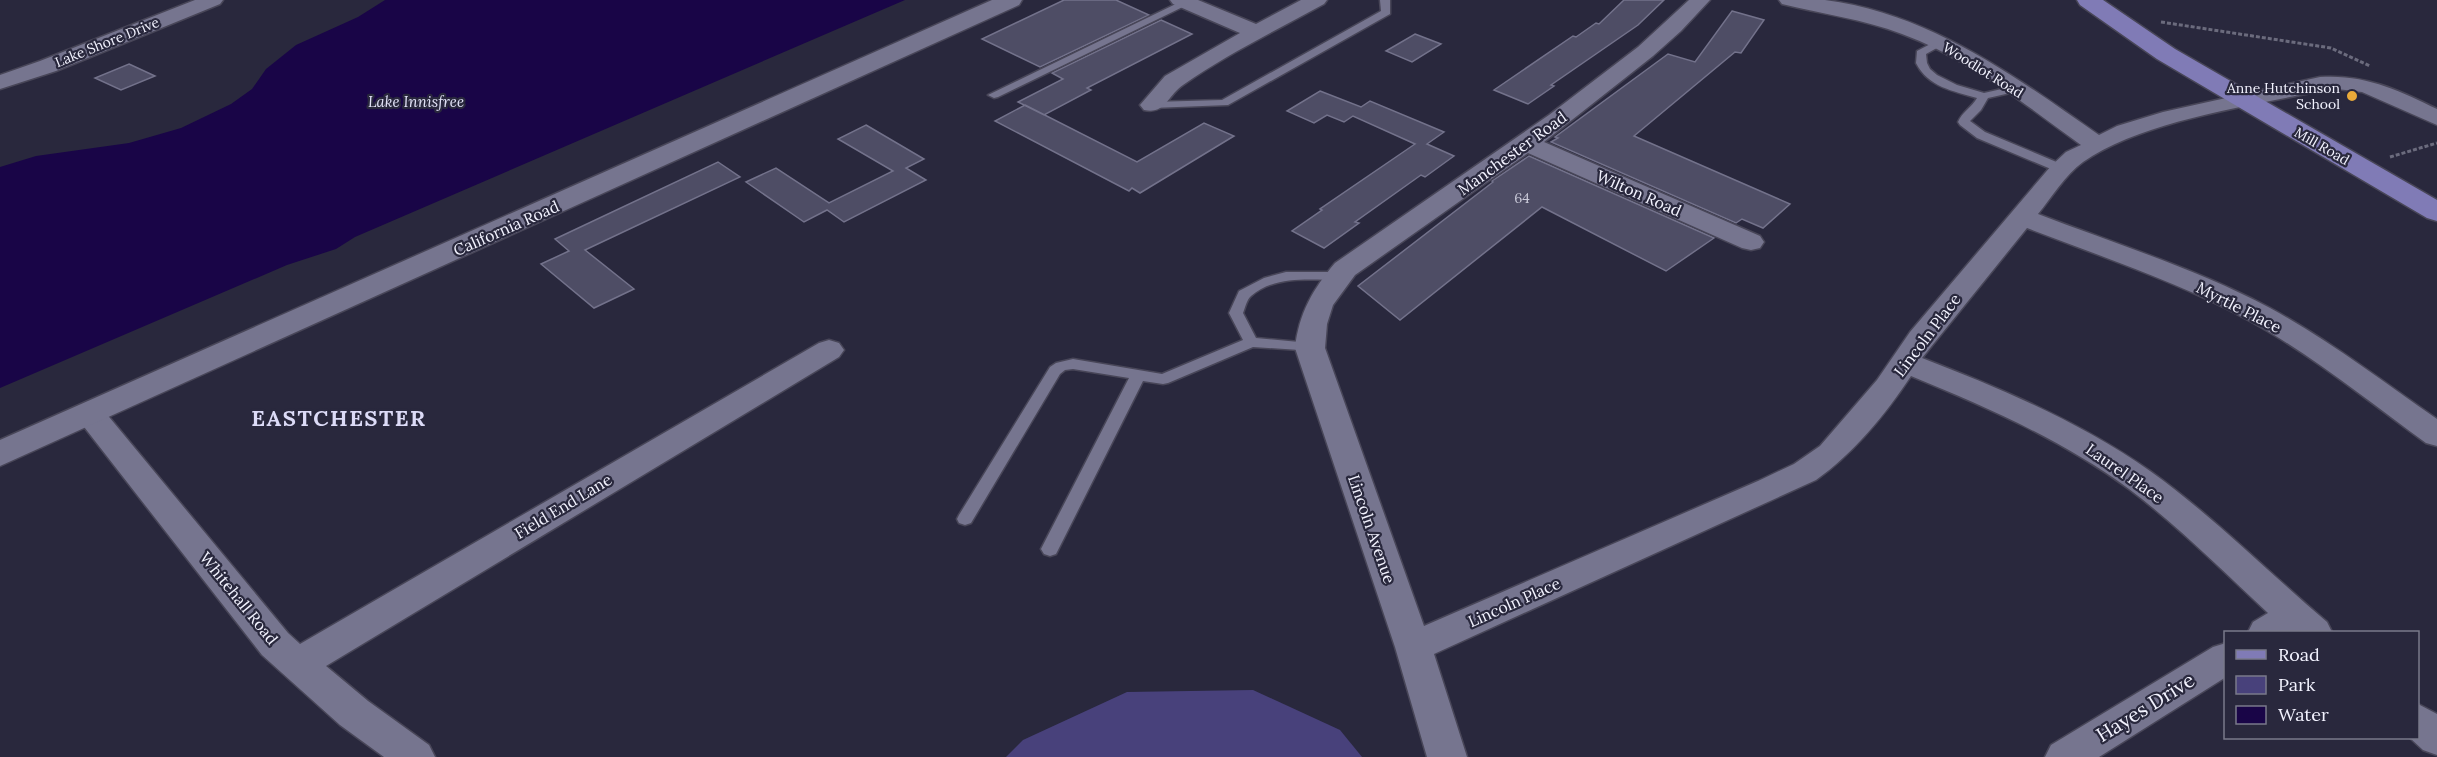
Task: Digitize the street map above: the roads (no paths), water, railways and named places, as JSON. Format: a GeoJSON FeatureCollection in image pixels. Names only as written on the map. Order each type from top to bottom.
{"type":"FeatureCollection","features":[{"type":"Feature","properties":{"kind":"main road","name":"California Road"},"geometry":{"type":"LineString","coordinates":[[0,454],[1011,0]]}},
{"type":"Feature","properties":{"kind":"main road","name":"Mill Road"},"geometry":{"type":"LineString","coordinates":[[2088,0],[2166,54],[2437,212]]}},
{"type":"Feature","properties":{"kind":"street","name":"Lake Shore Drive"},"geometry":{"type":"LineString","coordinates":[[0,82],[48,66],[213,0]]}},
{"type":"Feature","properties":{"kind":"street"},"geometry":{"type":"LineString","coordinates":[[1152,105],[1173,81],[1317,0]]}},
{"type":"Feature","properties":{"kind":"street","name":"Manchester Road"},"geometry":{"type":"LineString","coordinates":[[1330,289],[1345,269],[1528,144],[1654,46],[1700,0]]}},
{"type":"Feature","properties":{"kind":"street","name":"Woodlot Road"},"geometry":{"type":"LineString","coordinates":[[1789,0],[1878,18],[1940,42],[2015,89],[2097,145]]}},
{"type":"Feature","properties":{"kind":"street"},"geometry":{"type":"LineString","coordinates":[[1186,1],[1257,32]]}},
{"type":"Feature","properties":{"kind":"street","name":"Lincoln Place"},"geometry":{"type":"LineString","coordinates":[[1413,647],[1805,472],[1831,454],[1888,387],[1920,339],[2062,169],[2075,157],[2097,145],[2125,131],[2171,117],[2247,102],[2282,92],[2345,81],[2372,87],[2437,118]]}},
{"type":"Feature","properties":{"kind":"street","name":"Wilton Road"},"geometry":{"type":"LineString","coordinates":[[1528,144],[1751,242]]}},
{"type":"Feature","properties":{"kind":"street","name":"Myrtle Place"},"geometry":{"type":"LineString","coordinates":[[2022,217],[2181,278],[2258,314],[2320,353],[2437,435]]}},
{"type":"Feature","properties":{"kind":"street","name":"Lincoln Avenue"},"geometry":{"type":"LineString","coordinates":[[1330,289],[1311,322],[1310,348],[1413,647],[1447,757]]}},
{"type":"Feature","properties":{"kind":"street","name":"Field End Lane"},"geometry":{"type":"LineString","coordinates":[[298,664],[829,350]]}},
{"type":"Feature","properties":{"kind":"street","name":"Laurel Place"},"geometry":{"type":"LineString","coordinates":[[1905,362],[2010,404],[2051,424],[2114,462],[2163,498],[2291,627]]}},
{"type":"Feature","properties":{"kind":"street","name":"Whitehall Road"},"geometry":{"type":"LineString","coordinates":[[89,414],[275,644],[354,713],[415,757]]}},
{"type":"Feature","properties":{"kind":"street","name":"Hayes Drive"},"geometry":{"type":"LineString","coordinates":[[2065,757],[2224,659]]}},
{"type":"Feature","properties":{"kind":"street"},"geometry":{"type":"LineString","coordinates":[[2419,722],[2437,738]]}},
{"type":"Feature","properties":{"kind":"lane"},"geometry":{"type":"LineString","coordinates":[[1152,105],[1224,103],[1386,12],[1385,0]]}},
{"type":"Feature","properties":{"kind":"lane"},"geometry":{"type":"LineString","coordinates":[[994,95],[1186,1]]}},
{"type":"Feature","properties":{"kind":"lane"},"geometry":{"type":"LineString","coordinates":[[1940,42],[1921,53],[1920,61],[1923,70],[1943,83],[1983,96],[2015,89]]}},
{"type":"Feature","properties":{"kind":"lane"},"geometry":{"type":"LineString","coordinates":[[1983,96],[1977,108],[1966,117],[1964,122],[1969,128],[2062,169]]}},
{"type":"Feature","properties":{"kind":"lane"},"geometry":{"type":"LineString","coordinates":[[1251,342],[1236,313],[1245,294],[1269,281],[1286,276],[1330,289]]}},
{"type":"Feature","properties":{"kind":"lane"},"geometry":{"type":"LineString","coordinates":[[965,519],[1055,371],[1061,366],[1073,364],[1163,379],[1251,342],[1310,348]]}},
{"type":"Feature","properties":{"kind":"lane"},"geometry":{"type":"LineString","coordinates":[[1050,549],[1138,375]]}},
{"type":"Feature","properties":{"kind":"water","name":"Lake Innisfree"},"geometry":{"type":"Polygon","coordinates":[[[385,0],[905,0],[355,237],[336,249],[287,265],[0,388],[0,167],[36,156],[129,143],[181,128],[231,104],[252,89],[266,69],[296,45],[358,17],[385,0]]]}},
{"type":"Feature","properties":{"kind":"place","name":"Anne Hutchinson School"},"geometry":{"type":"Point","coordinates":[2352,96]}},
{"type":"Feature","properties":{"kind":"district","name":"EASTCHESTER"},"geometry":{"type":"Point","coordinates":[339,418]}}]}
